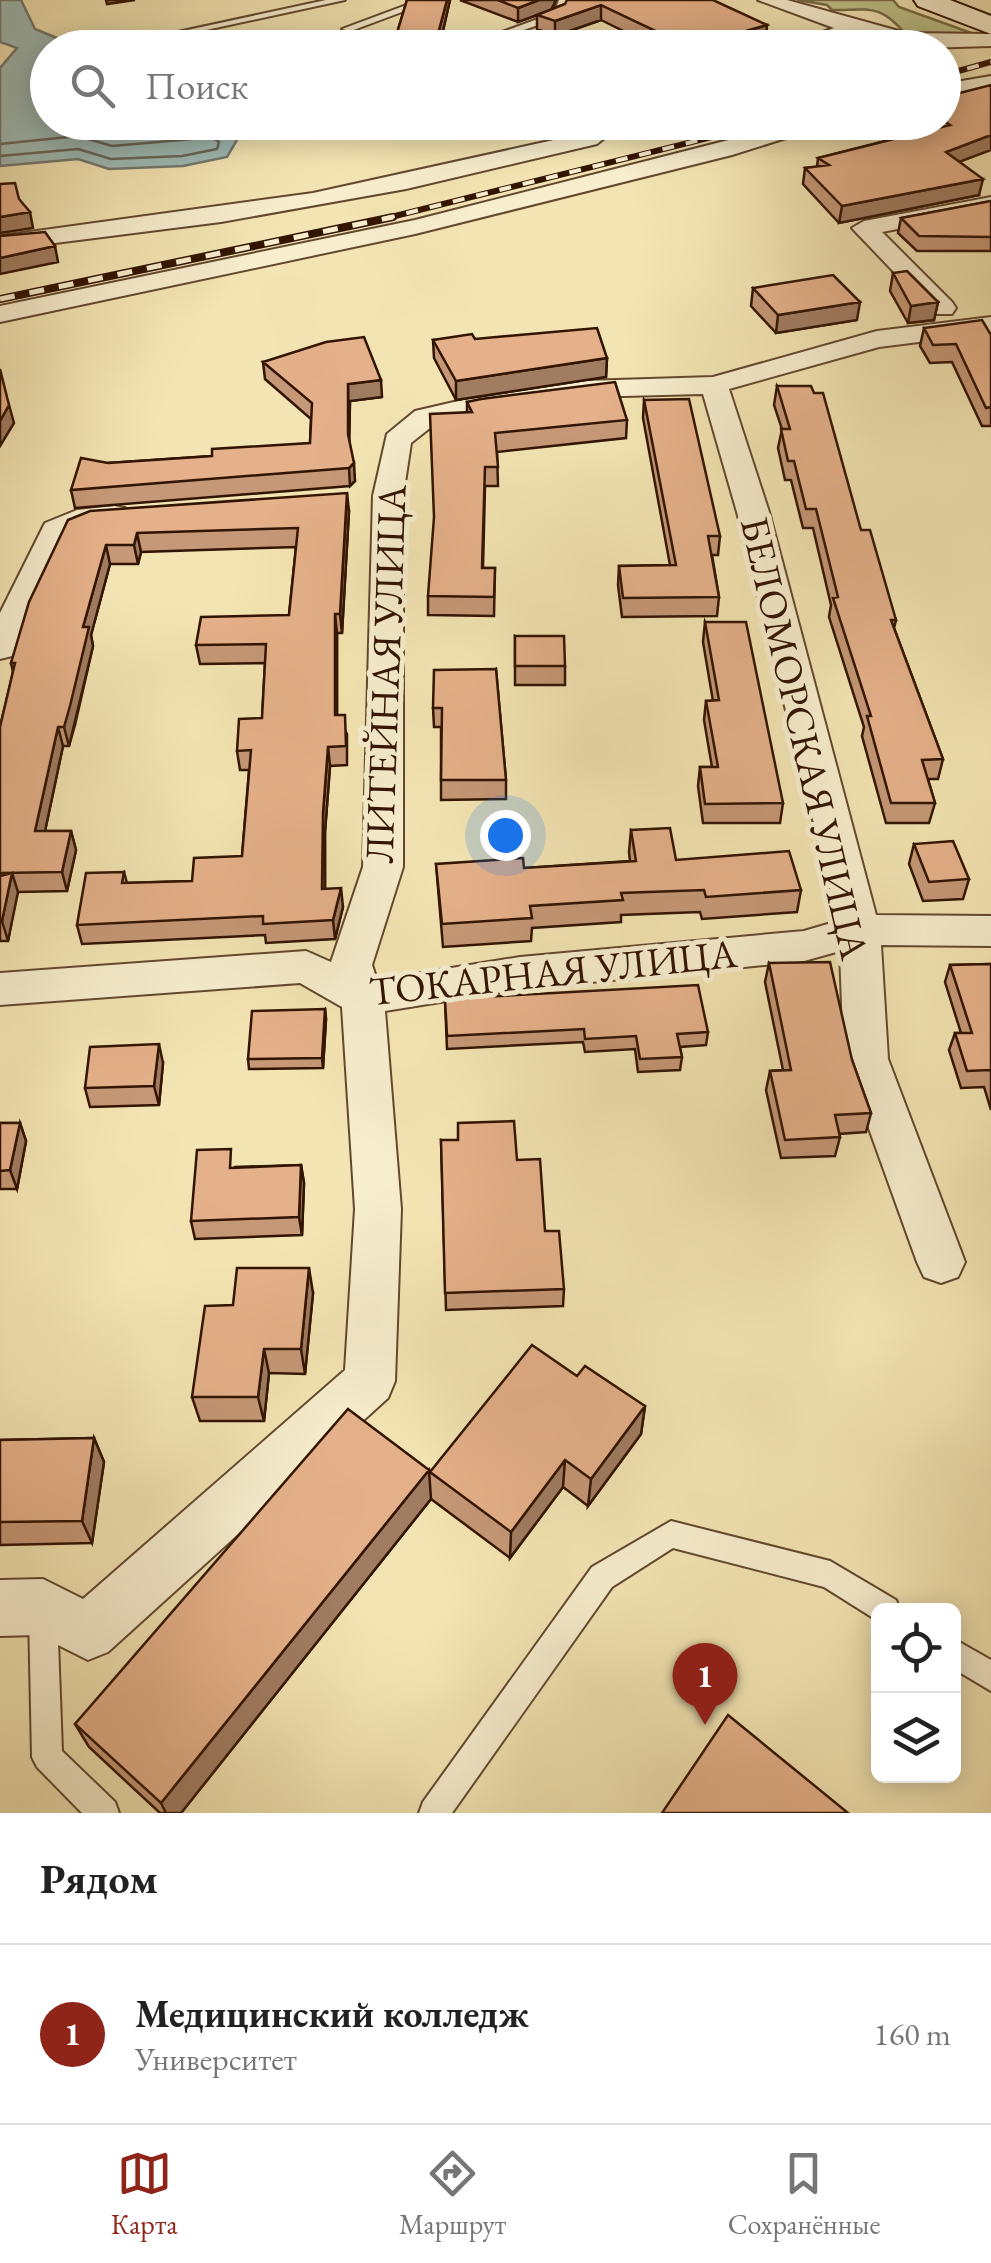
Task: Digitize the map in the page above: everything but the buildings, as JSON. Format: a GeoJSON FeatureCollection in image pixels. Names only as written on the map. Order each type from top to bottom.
{"type":"FeatureCollection","features":[{"type":"Feature","properties":{"kind":"street"},"geometry":{"type":"LineString","coordinates":[[768,0],[862,30]]}},
{"type":"Feature","properties":{"kind":"street"},"geometry":{"type":"LineString","coordinates":[[927,0],[991,26]]}},
{"type":"Feature","properties":{"kind":"street"},"geometry":{"type":"LineString","coordinates":[[848,30],[854,28]]}},
{"type":"Feature","properties":{"kind":"street"},"geometry":{"type":"LineString","coordinates":[[961,44],[991,40]]}},
{"type":"Feature","properties":{"kind":"street"},"geometry":{"type":"LineString","coordinates":[[961,87],[991,82]]}},
{"type":"Feature","properties":{"kind":"street"},"geometry":{"type":"LineString","coordinates":[[0,243],[77,228],[217,216],[329,196],[584,140]]}},
{"type":"Feature","properties":{"kind":"street"},"geometry":{"type":"LineString","coordinates":[[3,321],[657,168],[760,140]]}},
{"type":"Feature","properties":{"kind":"street"},"geometry":{"type":"LineString","coordinates":[[977,327],[864,228],[991,204]]}},
{"type":"Feature","properties":{"kind":"street"},"geometry":{"type":"LineString","coordinates":[[714,386],[877,339],[977,327]]}},
{"type":"Feature","properties":{"kind":"street","name":"ЛИТЕЙНАЯ УЛИЦА"},"geometry":{"type":"LineString","coordinates":[[21,1608],[88,1632],[370,1382],[378,1209],[363,999],[350,965],[383,868],[370,497],[397,440],[425,417],[480,405],[584,389],[714,386]]}},
{"type":"Feature","properties":{"kind":"street","name":"БЕЛОМОРСКАЯ УЛИЦА"},"geometry":{"type":"LineString","coordinates":[[714,386],[753,512],[860,930],[866,1059],[941,1262]]}},
{"type":"Feature","properties":{"kind":"street"},"geometry":{"type":"LineString","coordinates":[[0,648],[56,530],[88,517],[144,513]]}},
{"type":"Feature","properties":{"kind":"street","name":"ТОКАРНАЯ УЛИЦА"},"geometry":{"type":"LineString","coordinates":[[0,988],[306,967],[363,999],[520,973],[804,946],[860,930],[991,931]]}},
{"type":"Feature","properties":{"kind":"lane"},"geometry":{"type":"LineString","coordinates":[[193,30],[340,0]]}},
{"type":"Feature","properties":{"kind":"lane"},"geometry":{"type":"LineString","coordinates":[[347,29],[429,0]]}},
{"type":"Feature","properties":{"kind":"lane"},"geometry":{"type":"LineString","coordinates":[[513,30],[558,15],[564,0]]}},
{"type":"Feature","properties":{"kind":"lane"},"geometry":{"type":"LineString","coordinates":[[434,1813],[602,1577],[670,1534],[830,1575],[875,1603]]}},
{"type":"Feature","properties":{"kind":"lane"},"geometry":{"type":"LineString","coordinates":[[21,1608],[46,1757],[104,1813]]}},
{"type":"Feature","properties":{"kind":"lane"},"geometry":{"type":"LineString","coordinates":[[961,1658],[991,1677]]}},
{"type":"Feature","properties":{"kind":"green space"},"geometry":{"type":"Polygon","coordinates":[[[797,0],[893,0],[899,7],[977,35],[961,35],[961,30],[901,30],[881,13],[832,10],[827,5],[797,0]]]}},
{"type":"Feature","properties":{"kind":"water"},"geometry":{"type":"Polygon","coordinates":[[[0,0],[21,0],[37,30],[30,30],[30,140],[237,140],[227,157],[183,166],[109,169],[78,159],[0,166],[0,68],[17,48],[0,42],[0,0]]]}},
{"type":"Feature","properties":{"kind":"railway"},"geometry":{"type":"LineString","coordinates":[[961,70],[991,62]]}},
{"type":"Feature","properties":{"kind":"railway"},"geometry":{"type":"LineString","coordinates":[[383,219],[700,140]]}},
{"type":"Feature","properties":{"kind":"railway"},"geometry":{"type":"LineString","coordinates":[[0,299],[393,217]]}},
{"type":"Feature","properties":{"kind":"place","name":"Медицинский колледж"},"geometry":{"type":"Point","coordinates":[705,1725]}}]}
